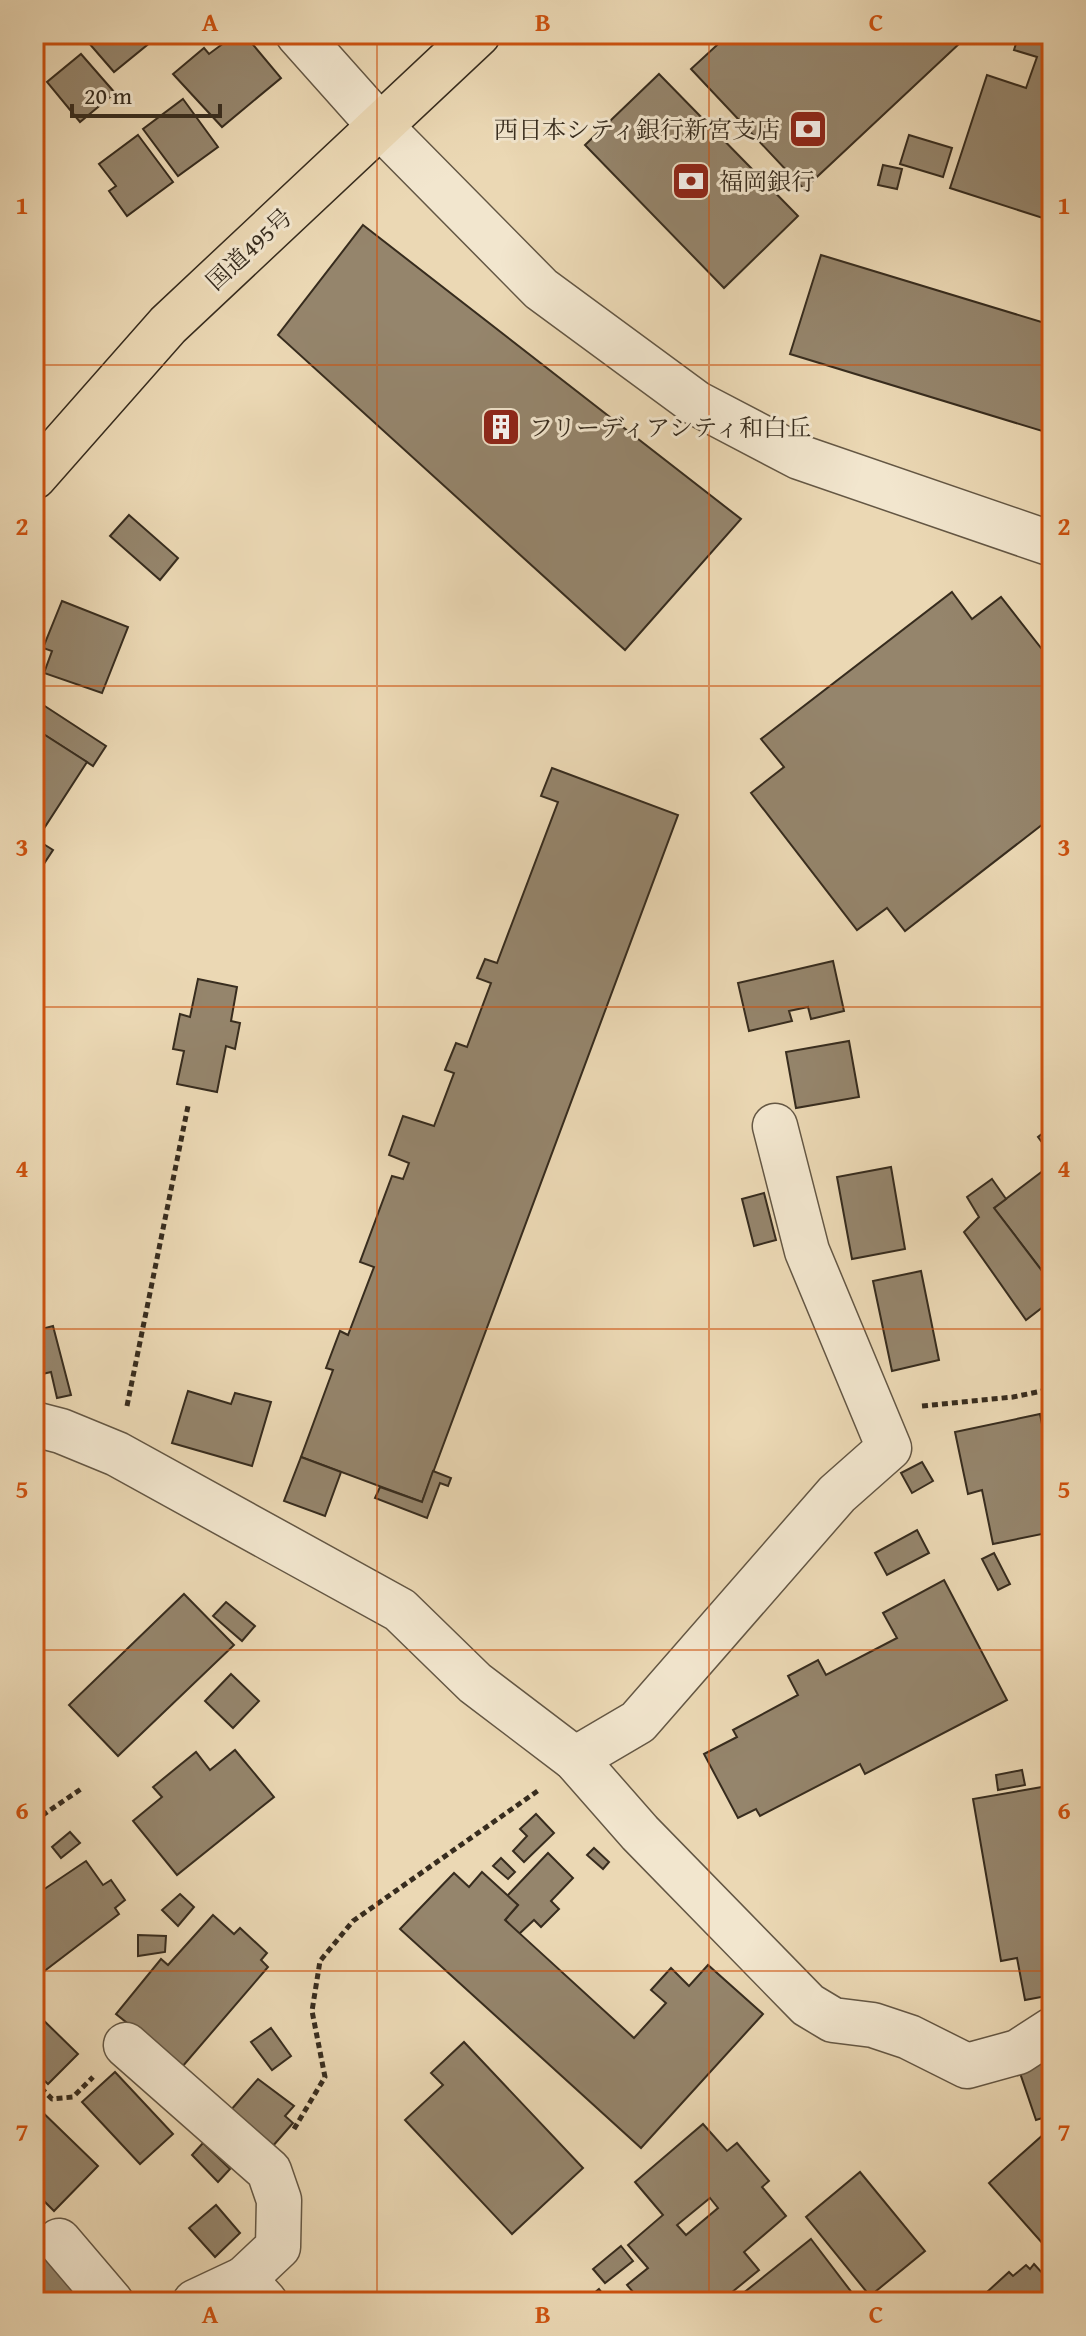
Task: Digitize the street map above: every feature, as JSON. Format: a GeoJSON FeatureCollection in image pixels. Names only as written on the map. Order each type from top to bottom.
{"type":"FeatureCollection","features":[{"type":"Feature","properties":{"kind":"highway","name":"国道495号"},"geometry":{"type":"LineString","coordinates":[[34,477],[168,325],[478,34]]}},
{"type":"Feature","properties":{"kind":"street"},"geometry":{"type":"LineString","coordinates":[[298,34],[380,126],[541,289],[696,403],[799,457],[1052,544]]}},
{"type":"Feature","properties":{"kind":"street"},"geometry":{"type":"LineString","coordinates":[[575,1759],[638,1722],[837,1494],[889,1448],[807,1251],[775,1126]]}},
{"type":"Feature","properties":{"kind":"street"},"geometry":{"type":"LineString","coordinates":[[34,1424],[61,1431],[117,1454],[400,1610],[475,1683],[575,1759],[640,1833],[808,2005],[833,2020],[873,2025],[909,2037],[967,2066],[1018,2052],[1052,2030]]}},
{"type":"Feature","properties":{"kind":"street"},"geometry":{"type":"LineString","coordinates":[[126,2045],[269,2171],[279,2200],[278,2247],[254,2290],[195,2302]]}},
{"type":"Feature","properties":{"kind":"street"},"geometry":{"type":"LineString","coordinates":[[59,2241],[111,2302]]}},
{"type":"Feature","properties":{"kind":"path"},"geometry":{"type":"LineString","coordinates":[[117,1454],[188,1106]]}},
{"type":"Feature","properties":{"kind":"path"},"geometry":{"type":"LineString","coordinates":[[873,1411],[1013,1397],[1052,1389]]}},
{"type":"Feature","properties":{"kind":"path"},"geometry":{"type":"LineString","coordinates":[[269,2171],[325,2077],[312,2011],[320,1961],[353,1921],[554,1780],[575,1759]]}},
{"type":"Feature","properties":{"kind":"path"},"geometry":{"type":"LineString","coordinates":[[34,1821],[81,1789]]}},
{"type":"Feature","properties":{"kind":"path"},"geometry":{"type":"LineString","coordinates":[[34,2081],[52,2099],[73,2097],[126,2045]]}},
{"type":"Feature","properties":{"kind":"building"},"geometry":{"type":"Polygon","coordinates":[[[81,34],[146,34],[152,41],[114,72],[81,34]]]}},
{"type":"Feature","properties":{"kind":"building"},"geometry":{"type":"Polygon","coordinates":[[[236,34],[244,34],[281,78],[222,127],[173,74],[204,48],[209,54],[236,34]]]}},
{"type":"Feature","properties":{"kind":"building","name":"西日本シティ銀行新宮支店"},"geometry":{"type":"Polygon","coordinates":[[[729,34],[951,34],[960,43],[804,189],[691,69],[729,34]]]}},
{"type":"Feature","properties":{"kind":"building"},"geometry":{"type":"Polygon","coordinates":[[[1019,34],[1052,34],[1052,221],[950,188],[987,75],[1026,88],[1037,57],[1014,50],[1019,34]]]}},
{"type":"Feature","properties":{"kind":"building"},"geometry":{"type":"Polygon","coordinates":[[[81,54],[115,93],[80,122],[47,82],[81,54]]]}},
{"type":"Feature","properties":{"kind":"building","name":"福岡銀行"},"geometry":{"type":"Polygon","coordinates":[[[659,74],[798,216],[724,288],[585,145],[659,74]]]}},
{"type":"Feature","properties":{"kind":"building"},"geometry":{"type":"Polygon","coordinates":[[[183,99],[218,147],[178,176],[143,129],[183,99]]]}},
{"type":"Feature","properties":{"kind":"building"},"geometry":{"type":"Polygon","coordinates":[[[138,135],[173,182],[127,216],[109,191],[116,186],[99,164],[138,135]]]}},
{"type":"Feature","properties":{"kind":"building"},"geometry":{"type":"Polygon","coordinates":[[[909,135],[952,148],[943,177],[900,164],[909,135]]]}},
{"type":"Feature","properties":{"kind":"building"},"geometry":{"type":"Polygon","coordinates":[[[883,165],[902,169],[897,189],[878,185],[883,165]]]}},
{"type":"Feature","properties":{"kind":"building","name":"フリーディアシティ和白丘"},"geometry":{"type":"Polygon","coordinates":[[[363,225],[741,519],[625,650],[278,335],[363,225]]]}},
{"type":"Feature","properties":{"kind":"building"},"geometry":{"type":"Polygon","coordinates":[[[821,255],[1048,324],[1052,312],[1052,434],[790,354],[821,255]]]}},
{"type":"Feature","properties":{"kind":"building"},"geometry":{"type":"Polygon","coordinates":[[[129,515],[178,558],[160,580],[110,536],[129,515]]]}},
{"type":"Feature","properties":{"kind":"building"},"geometry":{"type":"Polygon","coordinates":[[[952,592],[972,619],[1001,597],[1052,662],[1052,817],[905,931],[887,908],[857,930],[751,793],[784,767],[761,739],[952,592]]]}},
{"type":"Feature","properties":{"kind":"building"},"geometry":{"type":"Polygon","coordinates":[[[62,601],[128,627],[102,693],[44,673],[52,651],[43,648],[62,601]]]}},
{"type":"Feature","properties":{"kind":"building"},"geometry":{"type":"Polygon","coordinates":[[[34,699],[106,746],[93,766],[34,728],[34,699]]]}},
{"type":"Feature","properties":{"kind":"building"},"geometry":{"type":"Polygon","coordinates":[[[34,728],[87,762],[41,833],[34,828],[34,728]]]}},
{"type":"Feature","properties":{"kind":"building"},"geometry":{"type":"Polygon","coordinates":[[[552,768],[678,815],[422,1502],[301,1457],[333,1370],[326,1368],[340,1331],[348,1335],[374,1267],[360,1262],[392,1176],[403,1179],[409,1163],[389,1155],[403,1116],[434,1126],[454,1073],[445,1070],[456,1043],[467,1047],[491,983],[477,978],[485,959],[497,963],[558,802],[541,796],[552,768]]]}},
{"type":"Feature","properties":{"kind":"building"},"geometry":{"type":"Polygon","coordinates":[[[34,838],[53,850],[34,879],[34,838]]]}},
{"type":"Feature","properties":{"kind":"building"},"geometry":{"type":"Polygon","coordinates":[[[833,961],[844,1011],[811,1019],[808,1007],[789,1011],[792,1021],[749,1031],[738,983],[833,961]]]}},
{"type":"Feature","properties":{"kind":"building"},"geometry":{"type":"Polygon","coordinates":[[[198,979],[237,987],[231,1021],[240,1023],[235,1049],[226,1046],[217,1092],[177,1084],[184,1051],[173,1049],[180,1014],[190,1017],[198,979]]]}},
{"type":"Feature","properties":{"kind":"building"},"geometry":{"type":"Polygon","coordinates":[[[849,1041],[859,1097],[796,1108],[786,1052],[849,1041]]]}},
{"type":"Feature","properties":{"kind":"building"},"geometry":{"type":"Polygon","coordinates":[[[1052,1126],[1052,1156],[1038,1137],[1052,1126]]]}},
{"type":"Feature","properties":{"kind":"building"},"geometry":{"type":"Polygon","coordinates":[[[1052,1164],[1052,1284],[994,1208],[1052,1164]]]}},
{"type":"Feature","properties":{"kind":"building"},"geometry":{"type":"Polygon","coordinates":[[[891,1167],[905,1249],[852,1259],[837,1177],[891,1167]]]}},
{"type":"Feature","properties":{"kind":"building"},"geometry":{"type":"Polygon","coordinates":[[[992,1179],[1006,1199],[994,1208],[1052,1284],[1052,1300],[1026,1320],[964,1232],[979,1217],[967,1197],[992,1179]]]}},
{"type":"Feature","properties":{"kind":"building"},"geometry":{"type":"Polygon","coordinates":[[[764,1193],[776,1240],[754,1246],[742,1199],[764,1193]]]}},
{"type":"Feature","properties":{"kind":"building"},"geometry":{"type":"Polygon","coordinates":[[[921,1271],[939,1360],[892,1371],[873,1281],[921,1271]]]}},
{"type":"Feature","properties":{"kind":"building"},"geometry":{"type":"Polygon","coordinates":[[[53,1326],[71,1395],[57,1398],[51,1372],[34,1376],[34,1331],[53,1326]]]}},
{"type":"Feature","properties":{"kind":"building"},"geometry":{"type":"Polygon","coordinates":[[[188,1391],[231,1404],[235,1393],[271,1402],[252,1466],[172,1443],[188,1391]]]}},
{"type":"Feature","properties":{"kind":"building"},"geometry":{"type":"Polygon","coordinates":[[[1040,1414],[1052,1475],[1052,1532],[993,1544],[982,1490],[968,1494],[955,1432],[1040,1414]]]}},
{"type":"Feature","properties":{"kind":"building"},"geometry":{"type":"Polygon","coordinates":[[[301,1457],[341,1472],[325,1516],[284,1501],[301,1457]]]}},
{"type":"Feature","properties":{"kind":"building"},"geometry":{"type":"Polygon","coordinates":[[[922,1462],[933,1481],[912,1493],[901,1473],[922,1462]]]}},
{"type":"Feature","properties":{"kind":"building"},"geometry":{"type":"Polygon","coordinates":[[[433,1471],[451,1478],[448,1486],[440,1483],[427,1518],[375,1498],[380,1487],[422,1502],[433,1471]]]}},
{"type":"Feature","properties":{"kind":"building"},"geometry":{"type":"Polygon","coordinates":[[[917,1530],[929,1553],[887,1575],[875,1553],[917,1530]]]}},
{"type":"Feature","properties":{"kind":"building"},"geometry":{"type":"Polygon","coordinates":[[[994,1553],[1010,1584],[998,1590],[982,1559],[994,1553]]]}},
{"type":"Feature","properties":{"kind":"building"},"geometry":{"type":"Polygon","coordinates":[[[944,1580],[1007,1700],[865,1774],[860,1764],[760,1816],[756,1809],[738,1818],[704,1754],[737,1737],[733,1730],[798,1695],[788,1676],[818,1660],[826,1675],[897,1638],[883,1613],[944,1580]]]}},
{"type":"Feature","properties":{"kind":"building"},"geometry":{"type":"Polygon","coordinates":[[[184,1594],[234,1645],[118,1756],[69,1705],[184,1594]]]}},
{"type":"Feature","properties":{"kind":"building"},"geometry":{"type":"Polygon","coordinates":[[[226,1602],[255,1626],[242,1641],[213,1616],[226,1602]]]}},
{"type":"Feature","properties":{"kind":"building"},"geometry":{"type":"Polygon","coordinates":[[[231,1674],[259,1701],[233,1728],[205,1701],[231,1674]]]}},
{"type":"Feature","properties":{"kind":"building"},"geometry":{"type":"Polygon","coordinates":[[[235,1750],[274,1797],[177,1875],[133,1821],[162,1797],[153,1787],[196,1752],[210,1770],[235,1750]]]}},
{"type":"Feature","properties":{"kind":"building"},"geometry":{"type":"Polygon","coordinates":[[[1022,1770],[1025,1785],[998,1790],[996,1775],[1022,1770]]]}},
{"type":"Feature","properties":{"kind":"building"},"geometry":{"type":"Polygon","coordinates":[[[1048,1786],[1052,1806],[1052,1945],[1047,1946],[1052,1995],[1025,2000],[1017,1958],[1001,1961],[973,1799],[1048,1786]]]}},
{"type":"Feature","properties":{"kind":"building"},"geometry":{"type":"Polygon","coordinates":[[[536,1814],[554,1833],[524,1862],[513,1851],[527,1836],[520,1829],[536,1814]]]}},
{"type":"Feature","properties":{"kind":"building"},"geometry":{"type":"Polygon","coordinates":[[[70,1832],[80,1843],[61,1858],[52,1847],[70,1832]]]}},
{"type":"Feature","properties":{"kind":"building"},"geometry":{"type":"Polygon","coordinates":[[[594,1848],[609,1862],[603,1869],[587,1855],[594,1848]]]}},
{"type":"Feature","properties":{"kind":"building"},"geometry":{"type":"Polygon","coordinates":[[[548,1853],[573,1878],[551,1901],[559,1909],[541,1927],[534,1920],[519,1934],[505,1920],[518,1905],[507,1896],[548,1853]]]}},
{"type":"Feature","properties":{"kind":"building"},"geometry":{"type":"Polygon","coordinates":[[[501,1858],[515,1872],[508,1879],[493,1866],[501,1858]]]}},
{"type":"Feature","properties":{"kind":"building"},"geometry":{"type":"Polygon","coordinates":[[[86,1861],[103,1885],[111,1880],[125,1900],[115,1908],[119,1914],[34,1979],[34,1890],[37,1894],[86,1861]]]}},
{"type":"Feature","properties":{"kind":"building"},"geometry":{"type":"Polygon","coordinates":[[[482,1872],[518,1905],[505,1920],[634,2038],[666,2003],[651,1990],[671,1968],[689,1986],[708,1965],[763,2014],[641,2148],[400,1929],[454,1873],[469,1887],[482,1872]]]}},
{"type":"Feature","properties":{"kind":"building"},"geometry":{"type":"Polygon","coordinates":[[[180,1894],[194,1907],[178,1926],[162,1910],[180,1894]]]}},
{"type":"Feature","properties":{"kind":"building"},"geometry":{"type":"Polygon","coordinates":[[[213,1915],[234,1934],[240,1928],[267,1953],[261,1960],[268,1967],[182,2067],[116,2014],[161,1959],[168,1965],[213,1915]]]}},
{"type":"Feature","properties":{"kind":"building"},"geometry":{"type":"Polygon","coordinates":[[[138,1935],[166,1936],[165,1952],[138,1956],[138,1935]]]}},
{"type":"Feature","properties":{"kind":"building"},"geometry":{"type":"Polygon","coordinates":[[[34,2011],[78,2054],[48,2084],[34,2071],[34,2011]]]}},
{"type":"Feature","properties":{"kind":"building"},"geometry":{"type":"Polygon","coordinates":[[[271,2028],[291,2056],[272,2070],[251,2042],[271,2028]]]}},
{"type":"Feature","properties":{"kind":"building"},"geometry":{"type":"Polygon","coordinates":[[[464,2042],[583,2168],[512,2234],[405,2120],[443,2085],[431,2073],[464,2042]]]}},
{"type":"Feature","properties":{"kind":"building"},"geometry":{"type":"Polygon","coordinates":[[[1047,2059],[1052,2072],[1052,2115],[1036,2120],[1019,2070],[1047,2059]]]}},
{"type":"Feature","properties":{"kind":"building"},"geometry":{"type":"Polygon","coordinates":[[[115,2072],[173,2134],[140,2164],[82,2102],[115,2072]]]}},
{"type":"Feature","properties":{"kind":"building"},"geometry":{"type":"Polygon","coordinates":[[[258,2079],[294,2106],[285,2116],[293,2123],[272,2147],[230,2111],[258,2079]]]}},
{"type":"Feature","properties":{"kind":"building"},"geometry":{"type":"Polygon","coordinates":[[[34,2104],[98,2166],[54,2211],[34,2191],[34,2104]]]}},
{"type":"Feature","properties":{"kind":"building"},"geometry":{"type":"Polygon","coordinates":[[[703,2124],[727,2151],[737,2143],[769,2181],[762,2187],[786,2216],[744,2252],[759,2270],[720,2302],[638,2302],[640,2300],[627,2285],[648,2268],[628,2245],[663,2215],[635,2182],[703,2124]],[[710,2198],[677,2225],[686,2235],[718,2208],[710,2198]]]}},
{"type":"Feature","properties":{"kind":"building"},"geometry":{"type":"Polygon","coordinates":[[[1044,2134],[1052,2143],[1052,2254],[989,2183],[1044,2134]]]}},
{"type":"Feature","properties":{"kind":"building"},"geometry":{"type":"Polygon","coordinates":[[[203,2143],[230,2169],[218,2182],[192,2155],[203,2143]]]}},
{"type":"Feature","properties":{"kind":"building"},"geometry":{"type":"Polygon","coordinates":[[[860,2172],[925,2251],[870,2296],[806,2217],[860,2172]]]}},
{"type":"Feature","properties":{"kind":"building"},"geometry":{"type":"Polygon","coordinates":[[[216,2205],[240,2233],[215,2257],[189,2228],[216,2205]]]}},
{"type":"Feature","properties":{"kind":"building"},"geometry":{"type":"Polygon","coordinates":[[[34,2223],[95,2302],[34,2302],[34,2223]]]}},
{"type":"Feature","properties":{"kind":"building"},"geometry":{"type":"Polygon","coordinates":[[[811,2239],[859,2302],[732,2302],[811,2239]]]}},
{"type":"Feature","properties":{"kind":"building"},"geometry":{"type":"Polygon","coordinates":[[[621,2246],[633,2261],[605,2283],[593,2269],[621,2246]]]}},
{"type":"Feature","properties":{"kind":"building"},"geometry":{"type":"Polygon","coordinates":[[[1034,2264],[1044,2275],[1048,2272],[1052,2277],[1052,2302],[976,2302],[1009,2272],[1013,2276],[1026,2265],[1030,2269],[1034,2264]]]}},
{"type":"Feature","properties":{"kind":"building"},"geometry":{"type":"Polygon","coordinates":[[[599,2289],[609,2302],[590,2302],[587,2299],[599,2289]]]}},
{"type":"Feature","properties":{"kind":"building"},"geometry":{"type":"Polygon","coordinates":[[[344,2292],[353,2302],[330,2302],[344,2292]]]}},
{"type":"Feature","properties":{"kind":"place","name":"西日本シティ銀行新宮支店"},"geometry":{"type":"Point","coordinates":[808,129]}},
{"type":"Feature","properties":{"kind":"place","name":"福岡銀行"},"geometry":{"type":"Point","coordinates":[691,181]}},
{"type":"Feature","properties":{"kind":"place","name":"フリーディアシティ和白丘"},"geometry":{"type":"Point","coordinates":[501,427]}}]}
